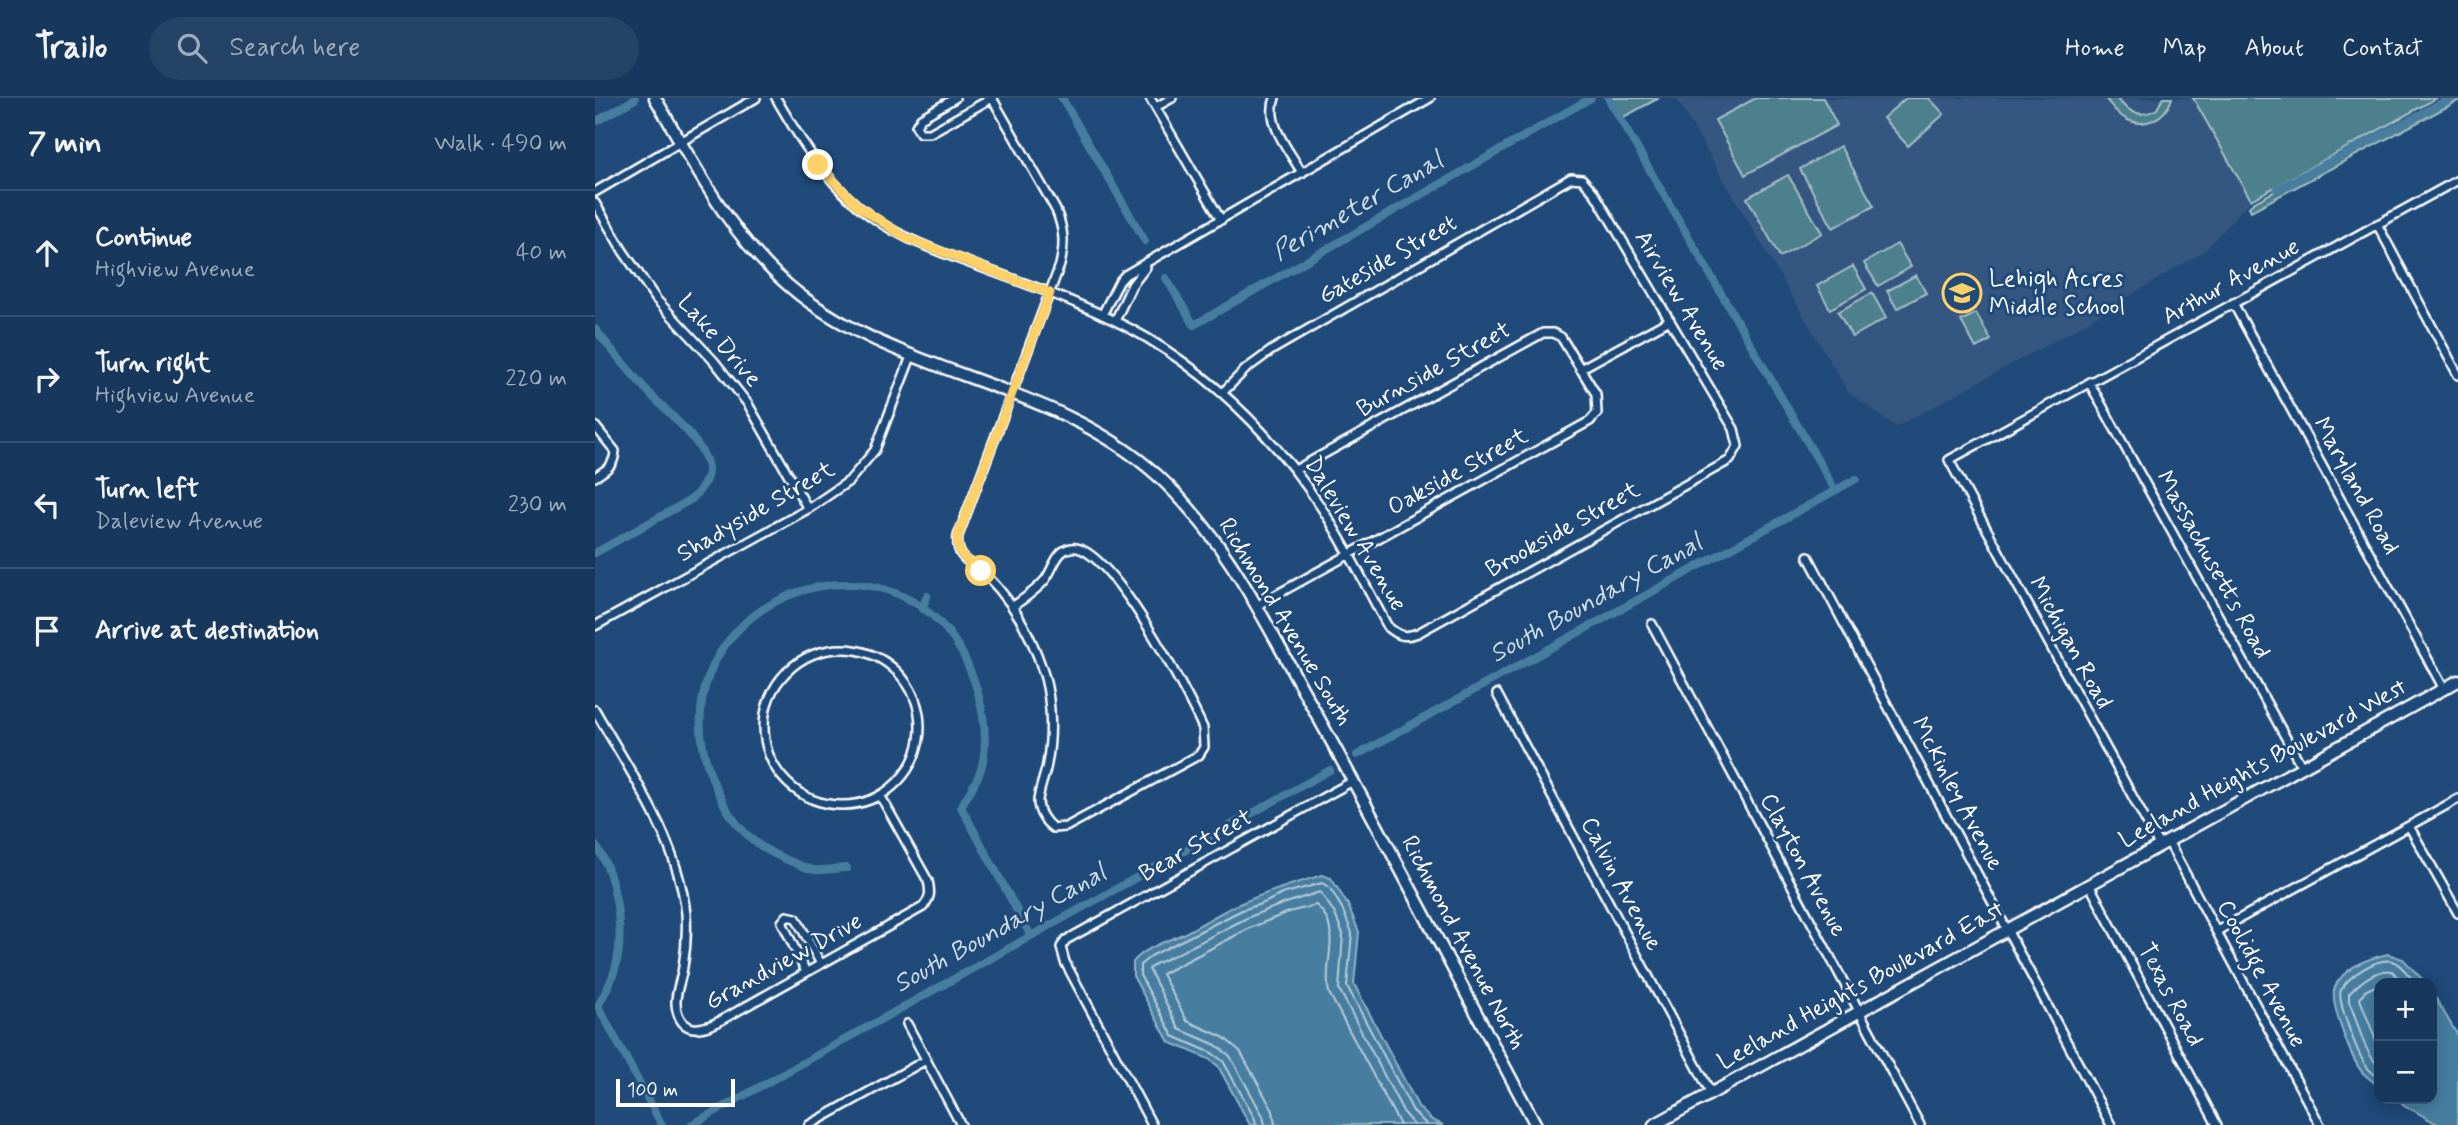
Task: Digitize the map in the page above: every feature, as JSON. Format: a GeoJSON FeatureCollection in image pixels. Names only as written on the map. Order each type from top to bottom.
{"type":"FeatureCollection","features":[{"type":"Feature","properties":{"kind":"street","name":"Richmond Avenue South"},"geometry":{"type":"LineString","coordinates":[[655,98],[729,222],[778,277],[800,295],[850,327],[912,354],[1012,391],[1082,422],[1154,472],[1179,496],[1225,552],[1353,781]]}},
{"type":"Feature","properties":{"kind":"street"},"geometry":{"type":"LineString","coordinates":[[595,192],[756,98]]}},
{"type":"Feature","properties":{"kind":"street","name":"Daleview Avenue"},"geometry":{"type":"LineString","coordinates":[[776,98],[818,165],[841,191],[872,218],[927,247],[1050,293],[1115,321],[1148,338],[1194,369],[1222,393],[1261,429],[1295,470],[1322,509],[1388,627],[1400,636]]}},
{"type":"Feature","properties":{"kind":"street"},"geometry":{"type":"LineString","coordinates":[[955,98],[921,118],[916,126],[920,134],[930,133],[992,98],[1056,210],[1063,229],[1064,250],[1050,293],[958,536],[957,546],[962,557],[988,577],[1012,607],[1032,641],[1047,686],[1049,750],[1038,802],[1041,814],[1053,828],[1075,823],[1199,755],[1205,747],[1206,738],[1198,717],[1150,629],[1121,587],[1087,552],[1080,548],[1062,552],[1040,585],[1012,607]]}},
{"type":"Feature","properties":{"kind":"street"},"geometry":{"type":"LineString","coordinates":[[1150,98],[1221,220]]}},
{"type":"Feature","properties":{"kind":"street"},"geometry":{"type":"LineString","coordinates":[[1156,107],[1172,98]]}},
{"type":"Feature","properties":{"kind":"street"},"geometry":{"type":"LineString","coordinates":[[1275,98],[1271,108],[1275,128],[1302,173]]}},
{"type":"Feature","properties":{"kind":"street"},"geometry":{"type":"LineString","coordinates":[[1102,315],[1125,275],[1302,173],[1416,102],[1430,98]]}},
{"type":"Feature","properties":{"kind":"street","name":"Gateside Street"},"geometry":{"type":"LineString","coordinates":[[1222,393],[1246,369],[1272,350],[1550,188],[1571,178],[1582,179]]}},
{"type":"Feature","properties":{"kind":"street","name":"Airview Avenue"},"geometry":{"type":"LineString","coordinates":[[1582,179],[1595,194],[1734,429],[1738,446]]}},
{"type":"Feature","properties":{"kind":"street","name":"Arthur Avenue"},"geometry":{"type":"LineString","coordinates":[[1949,460],[2458,180]]}},
{"type":"Feature","properties":{"kind":"street","name":"Lake Drive"},"geometry":{"type":"LineString","coordinates":[[595,203],[645,284],[676,322],[714,361],[748,404],[808,509]]}},
{"type":"Feature","properties":{"kind":"street"},"geometry":{"type":"LineString","coordinates":[[2377,224],[2458,375]]}},
{"type":"Feature","properties":{"kind":"street"},"geometry":{"type":"LineString","coordinates":[[1115,321],[1132,285],[1153,260]]}},
{"type":"Feature","properties":{"kind":"street","name":"Maryland Road"},"geometry":{"type":"LineString","coordinates":[[2233,303],[2444,689]]}},
{"type":"Feature","properties":{"kind":"street"},"geometry":{"type":"LineString","coordinates":[[1580,369],[1670,320]]}},
{"type":"Feature","properties":{"kind":"street","name":"Burnside Street"},"geometry":{"type":"LineString","coordinates":[[1295,470],[1543,333],[1553,333],[1561,337],[1580,369]]}},
{"type":"Feature","properties":{"kind":"street","name":"Shadyside Street"},"geometry":{"type":"LineString","coordinates":[[595,626],[808,509],[849,481],[869,459],[884,430],[912,354]]}},
{"type":"Feature","properties":{"kind":"street","name":"Oakside Street"},"geometry":{"type":"LineString","coordinates":[[1256,606],[1590,421],[1597,413],[1598,403],[1580,369]]}},
{"type":"Feature","properties":{"kind":"street","name":"Massachusetts Road"},"geometry":{"type":"LineString","coordinates":[[2089,382],[2302,767]]}},
{"type":"Feature","properties":{"kind":"street"},"geometry":{"type":"LineString","coordinates":[[595,426],[615,451],[614,461],[595,477]]}},
{"type":"Feature","properties":{"kind":"street","name":"Brookside Street"},"geometry":{"type":"LineString","coordinates":[[1400,636],[1418,633],[1714,469],[1730,460],[1738,446]]}},
{"type":"Feature","properties":{"kind":"street","name":"Michigan Road"},"geometry":{"type":"LineString","coordinates":[[1949,460],[2163,843]]}},
{"type":"Feature","properties":{"kind":"street","name":"McKinley Avenue"},"geometry":{"type":"LineString","coordinates":[[1808,556],[2111,1125]]}},
{"type":"Feature","properties":{"kind":"street","name":"Clayton Avenue"},"geometry":{"type":"LineString","coordinates":[[1651,624],[1920,1125]]}},
{"type":"Feature","properties":{"kind":"street"},"geometry":{"type":"LineString","coordinates":[[839,649],[866,652],[891,666],[908,686],[919,712],[921,726],[918,746],[907,770],[880,795],[870,800],[848,804],[814,799],[787,781],[773,762],[765,739],[767,708],[778,683],[802,660],[839,649]]}},
{"type":"Feature","properties":{"kind":"street","name":"Leeland Heights Boulevard West"},"geometry":{"type":"LineString","coordinates":[[2089,884],[2458,681]]}},
{"type":"Feature","properties":{"kind":"street","name":"Calvin Avenue"},"geometry":{"type":"LineString","coordinates":[[1497,694],[1711,1093]]}},
{"type":"Feature","properties":{"kind":"street","name":"Grandview Drive"},"geometry":{"type":"LineString","coordinates":[[595,710],[664,834],[678,868],[686,918],[685,960],[675,1003],[681,1020],[689,1027],[707,1027],[923,907],[929,899],[930,890],[880,795]]}},
{"type":"Feature","properties":{"kind":"street","name":"Bear Street"},"geometry":{"type":"LineString","coordinates":[[1152,1125],[1065,962],[1061,947],[1066,940],[1353,781]]}},
{"type":"Feature","properties":{"kind":"street","name":"Richmond Avenue North"},"geometry":{"type":"LineString","coordinates":[[1353,781],[1536,1125]]}},
{"type":"Feature","properties":{"kind":"street"},"geometry":{"type":"LineString","coordinates":[[2217,931],[2458,799]]}},
{"type":"Feature","properties":{"kind":"street"},"geometry":{"type":"LineString","coordinates":[[2409,825],[2458,913]]}},
{"type":"Feature","properties":{"kind":"street","name":"Coolidge Avenue"},"geometry":{"type":"LineString","coordinates":[[2163,843],[2217,931],[2321,1125]]}},
{"type":"Feature","properties":{"kind":"street","name":"Leeland Heights Boulevard East"},"geometry":{"type":"LineString","coordinates":[[1654,1125],[2089,884]]}},
{"type":"Feature","properties":{"kind":"street","name":"Texas Road"},"geometry":{"type":"LineString","coordinates":[[2089,884],[2217,1125]]}},
{"type":"Feature","properties":{"kind":"street"},"geometry":{"type":"LineString","coordinates":[[806,972],[782,923],[787,916],[796,918],[821,964]]}},
{"type":"Feature","properties":{"kind":"street"},"geometry":{"type":"LineString","coordinates":[[907,1024],[961,1125]]}},
{"type":"Feature","properties":{"kind":"street"},"geometry":{"type":"LineString","coordinates":[[809,1125],[926,1060]]}},
{"type":"Feature","properties":{"kind":"shaded area","name":"Lehigh Acres Middle School"},"geometry":{"type":"Polygon","coordinates":[[[1676,98],[2193,98],[2251,200],[2204,251],[2065,335],[1896,427],[1848,392],[1676,98]]]}},
{"type":"Feature","properties":{"kind":"green space"},"geometry":{"type":"Polygon","coordinates":[[[1608,98],[1659,98],[1620,119],[1608,98]]]}},
{"type":"Feature","properties":{"kind":"green space"},"geometry":{"type":"Polygon","coordinates":[[[1756,98],[1823,98],[1837,125],[1745,175],[1715,120],[1756,98]]]}},
{"type":"Feature","properties":{"kind":"green space"},"geometry":{"type":"Polygon","coordinates":[[[1906,98],[1929,98],[1944,114],[1908,146],[1883,118],[1906,98]]]}},
{"type":"Feature","properties":{"kind":"green space"},"geometry":{"type":"Polygon","coordinates":[[[2105,98],[2116,98],[2125,107],[2140,114],[2157,109],[2163,98],[2172,98],[2160,116],[2140,123],[2123,117],[2105,98]]]}},
{"type":"Feature","properties":{"kind":"green space"},"geometry":{"type":"Polygon","coordinates":[[[2193,98],[2437,98],[2251,200],[2193,98]]]}},
{"type":"Feature","properties":{"kind":"green space"},"geometry":{"type":"Polygon","coordinates":[[[2445,98],[2458,98],[2458,101],[2251,211],[2249,207],[2253,203],[2445,98]]]}},
{"type":"Feature","properties":{"kind":"green space"},"geometry":{"type":"Polygon","coordinates":[[[1840,146],[1874,206],[1833,228],[1800,169],[1840,146]]]}},
{"type":"Feature","properties":{"kind":"green space"},"geometry":{"type":"Polygon","coordinates":[[[1788,175],[1822,233],[1780,257],[1747,198],[1788,175]]]}},
{"type":"Feature","properties":{"kind":"green space"},"geometry":{"type":"Polygon","coordinates":[[[1897,244],[1911,267],[1878,286],[1864,263],[1897,244]]]}},
{"type":"Feature","properties":{"kind":"green space"},"geometry":{"type":"Polygon","coordinates":[[[1853,266],[1866,289],[1830,309],[1817,286],[1853,266]]]}},
{"type":"Feature","properties":{"kind":"green space"},"geometry":{"type":"Polygon","coordinates":[[[1916,275],[1926,293],[1897,309],[1887,291],[1916,275]]]}},
{"type":"Feature","properties":{"kind":"green space"},"geometry":{"type":"Polygon","coordinates":[[[1872,293],[1886,318],[1852,337],[1838,312],[1872,293]]]}},
{"type":"Feature","properties":{"kind":"green space"},"geometry":{"type":"Polygon","coordinates":[[[1976,313],[1991,340],[1976,348],[1961,321],[1976,313]]]}},
{"type":"Feature","properties":{"kind":"water"},"geometry":{"type":"Polygon","coordinates":[[[1322,875],[1331,878],[1348,905],[1359,932],[1354,984],[1419,1108],[1432,1120],[1443,1125],[1250,1125],[1218,1066],[1209,1059],[1169,1042],[1133,976],[1133,962],[1150,948],[1239,904],[1322,875]]]}},
{"type":"Feature","properties":{"kind":"water"},"geometry":{"type":"Polygon","coordinates":[[[2388,954],[2403,959],[2421,978],[2374,978],[2374,1082],[2362,1072],[2353,1056],[2338,1017],[2334,994],[2335,987],[2344,974],[2365,961],[2388,954]]]}},
{"type":"Feature","properties":{"kind":"water"},"geometry":{"type":"Polygon","coordinates":[[[2437,1000],[2458,1036],[2458,1125],[2439,1125],[2404,1105],[2437,1104],[2437,1000]]]}},
{"type":"Feature","properties":{"kind":"waterway","name":"Perimeter Canal"},"geometry":{"type":"LineString","coordinates":[[1062,98],[1145,241]]}},
{"type":"Feature","properties":{"kind":"waterway","name":"Perimeter Canal"},"geometry":{"type":"LineString","coordinates":[[1166,278],[1194,325],[1591,98]]}},
{"type":"Feature","properties":{"kind":"waterway","name":"Perimeter Canal"},"geometry":{"type":"LineString","coordinates":[[1608,98],[1835,490]]}},
{"type":"Feature","properties":{"kind":"waterway"},"geometry":{"type":"LineString","coordinates":[[2277,189],[2452,98]]}},
{"type":"Feature","properties":{"kind":"waterway","name":"Perimeter Canal"},"geometry":{"type":"LineString","coordinates":[[595,122],[635,99]]}},
{"type":"Feature","properties":{"kind":"waterway"},"geometry":{"type":"LineString","coordinates":[[595,329],[695,441],[707,462],[708,472],[700,490],[692,499],[595,553]]}},
{"type":"Feature","properties":{"kind":"waterway","name":"South Boundary Canal"},"geometry":{"type":"LineString","coordinates":[[1357,755],[1856,479]]}},
{"type":"Feature","properties":{"kind":"waterway"},"geometry":{"type":"LineString","coordinates":[[847,868],[813,870],[773,853],[753,841],[737,824],[724,804],[702,736],[708,677],[737,631],[781,599],[833,585],[887,590],[935,618],[970,670],[981,706],[985,745],[979,774],[961,807],[1031,936]]}},
{"type":"Feature","properties":{"kind":"waterway"},"geometry":{"type":"LineString","coordinates":[[922,609],[927,596]]}},
{"type":"Feature","properties":{"kind":"waterway","name":"South Boundary Canal"},"geometry":{"type":"LineString","coordinates":[[691,1125],[1330,770]]}},
{"type":"Feature","properties":{"kind":"waterway"},"geometry":{"type":"LineString","coordinates":[[595,845],[613,885],[619,933],[616,967],[598,1006],[662,1125]]}},
{"type":"Feature","properties":{"kind":"place","name":"Lehigh Acres Middle School"},"geometry":{"type":"Point","coordinates":[1962,293]}},
{"type":"Feature","properties":{"kind":"route"},"geometry":{"type":"LineString","coordinates":[[818,165],[841,191],[872,218],[906,238],[1050,293],[958,536],[957,546],[962,557],[981,571]]}}]}
